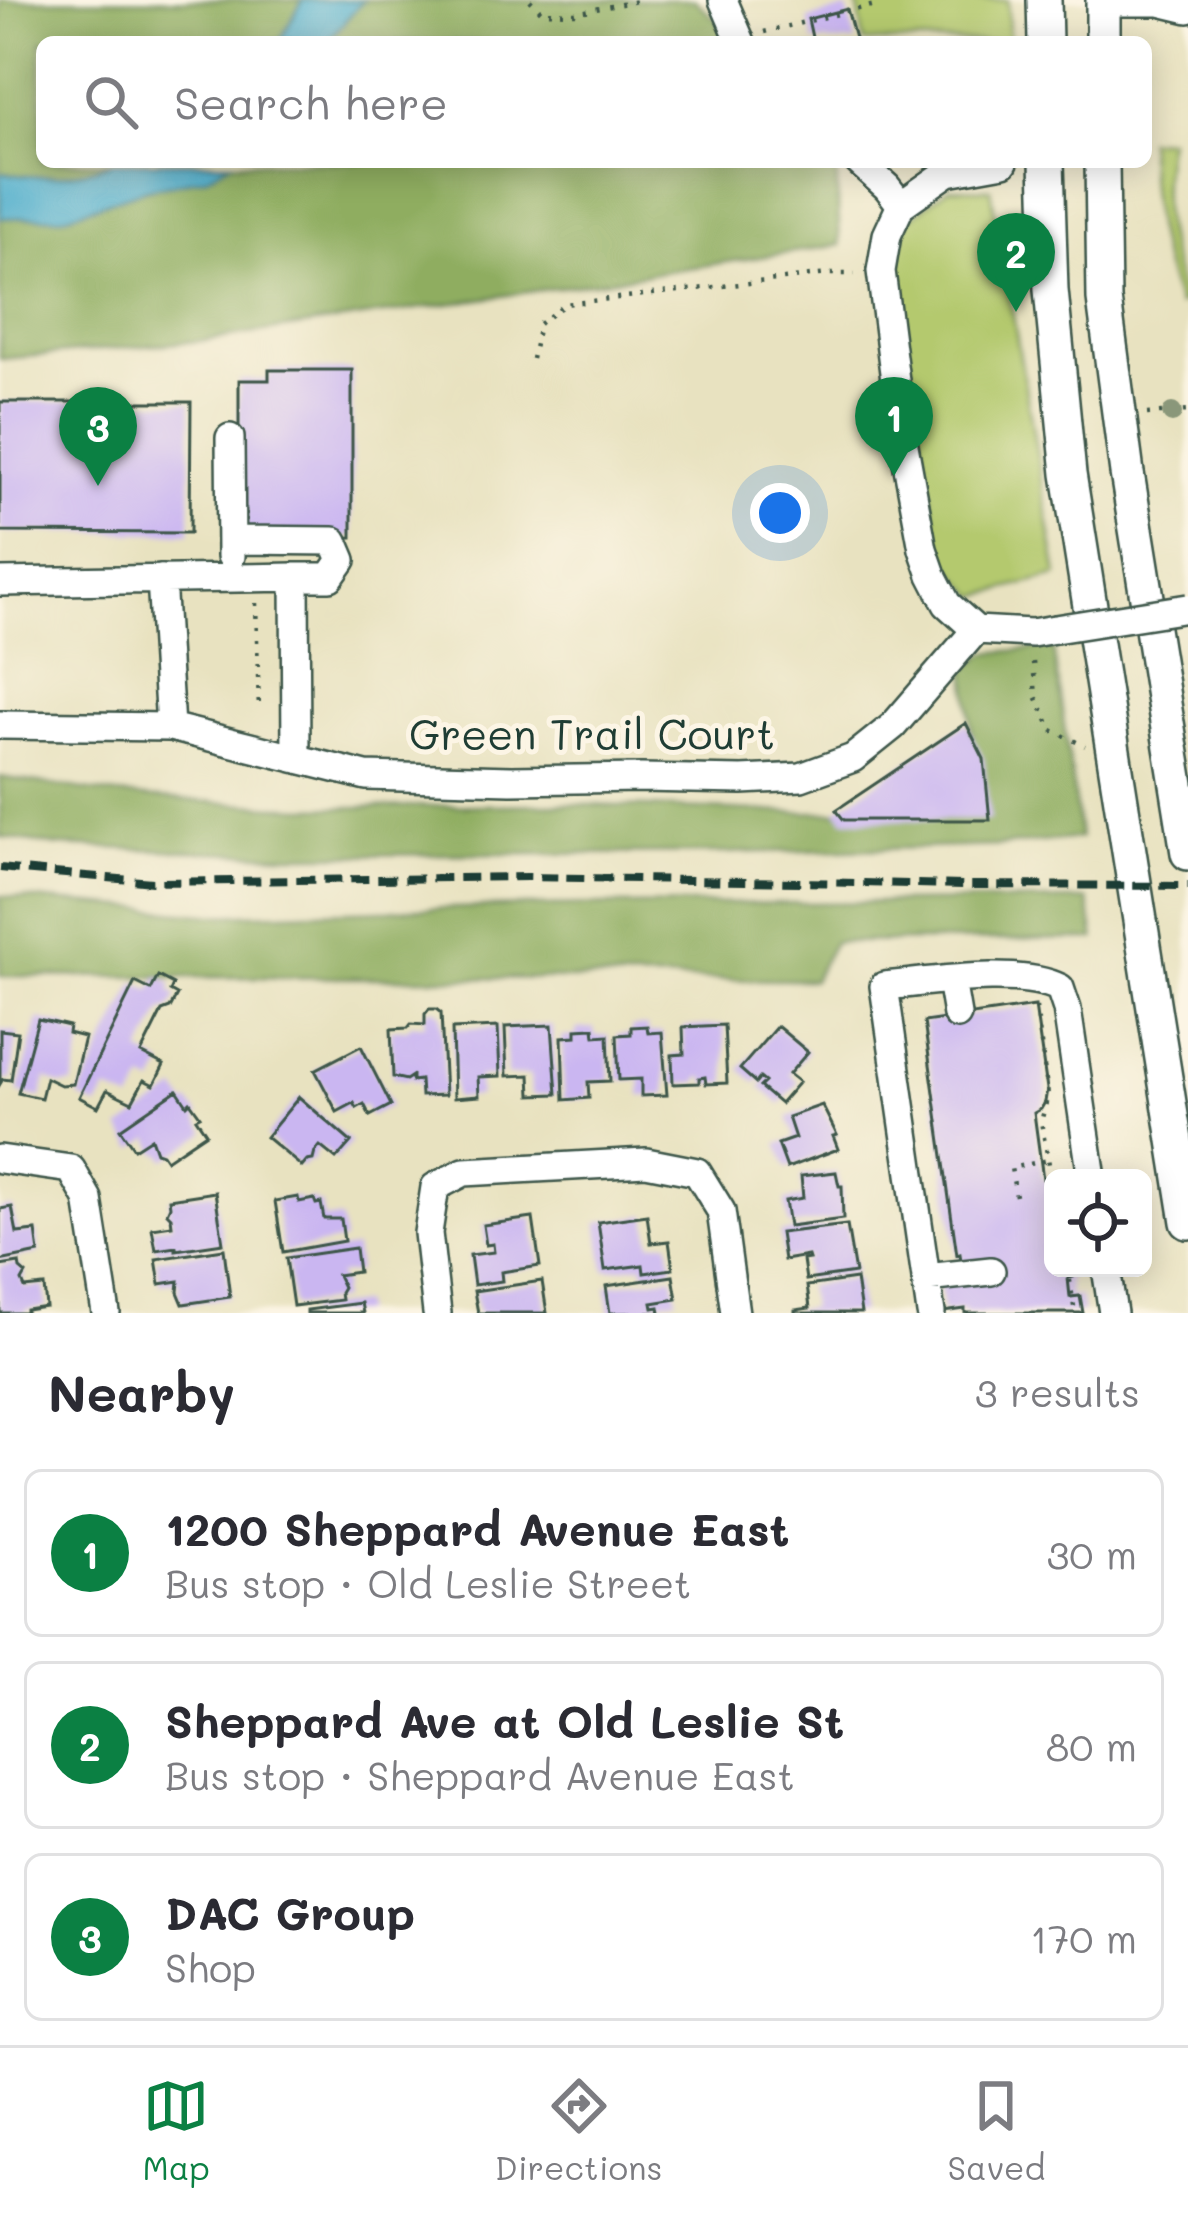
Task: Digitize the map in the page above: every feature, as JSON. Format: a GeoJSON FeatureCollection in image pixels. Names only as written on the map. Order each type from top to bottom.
{"type":"FeatureCollection","features":[{"type":"Feature","properties":{"kind":"main road"},"geometry":{"type":"LineString","coordinates":[[1044,0],[1045,36]]}},
{"type":"Feature","properties":{"kind":"main road"},"geometry":{"type":"LineString","coordinates":[[1103,1],[1103,36]]}},
{"type":"Feature","properties":{"kind":"main road"},"geometry":{"type":"LineString","coordinates":[[1046,168],[1051,290],[1069,474],[1188,1222]]}},
{"type":"Feature","properties":{"kind":"main road"},"geometry":{"type":"LineString","coordinates":[[1102,168],[1104,299],[1188,854]]}},
{"type":"Feature","properties":{"kind":"street"},"geometry":{"type":"LineString","coordinates":[[722,0],[738,36]]}},
{"type":"Feature","properties":{"kind":"street"},"geometry":{"type":"LineString","coordinates":[[1103,1],[1159,2],[1188,9]]}},
{"type":"Feature","properties":{"kind":"street"},"geometry":{"type":"LineString","coordinates":[[866,168],[901,205]]}},
{"type":"Feature","properties":{"kind":"street"},"geometry":{"type":"LineString","coordinates":[[970,168],[948,172],[901,205],[887,236],[881,271],[923,549],[946,604],[976,630],[1032,633],[1188,608]]}},
{"type":"Feature","properties":{"kind":"street"},"geometry":{"type":"LineString","coordinates":[[230,438],[232,540],[243,585]]}},
{"type":"Feature","properties":{"kind":"street"},"geometry":{"type":"LineString","coordinates":[[0,582],[160,579],[243,585],[330,577],[342,560],[334,542],[232,540]]}},
{"type":"Feature","properties":{"kind":"street"},"geometry":{"type":"LineString","coordinates":[[295,578],[296,757]]}},
{"type":"Feature","properties":{"kind":"street"},"geometry":{"type":"LineString","coordinates":[[160,579],[170,727]]}},
{"type":"Feature","properties":{"kind":"street","name":"Green Trail Court"},"geometry":{"type":"LineString","coordinates":[[0,725],[170,727],[366,776],[511,781],[801,777],[854,758],[893,726],[976,630]]}},
{"type":"Feature","properties":{"kind":"street"},"geometry":{"type":"LineString","coordinates":[[952,980],[957,1015]]}},
{"type":"Feature","properties":{"kind":"street"},"geometry":{"type":"LineString","coordinates":[[931,1313],[884,986],[1044,980],[1060,988],[1091,1169]]}},
{"type":"Feature","properties":{"kind":"street"},"geometry":{"type":"LineString","coordinates":[[0,1159],[70,1169],[88,1199],[106,1313]]}},
{"type":"Feature","properties":{"kind":"street"},"geometry":{"type":"LineString","coordinates":[[436,1313],[428,1233],[435,1187],[464,1172],[646,1162],[697,1172],[721,1211],[735,1313]]}},
{"type":"Feature","properties":{"kind":"street"},"geometry":{"type":"LineString","coordinates":[[926,1279],[991,1271]]}},
{"type":"Feature","properties":{"kind":"street"},"geometry":{"type":"LineString","coordinates":[[1107,1277],[1113,1313]]}},
{"type":"Feature","properties":{"kind":"path"},"geometry":{"type":"LineString","coordinates":[[530,0],[542,12],[574,13],[642,0]]}},
{"type":"Feature","properties":{"kind":"path"},"geometry":{"type":"LineString","coordinates":[[755,36],[875,5],[879,0]]}},
{"type":"Feature","properties":{"kind":"path"},"geometry":{"type":"LineString","coordinates":[[532,358],[538,324],[565,304],[856,274]]}},
{"type":"Feature","properties":{"kind":"path"},"geometry":{"type":"LineString","coordinates":[[1147,414],[1188,411]]}},
{"type":"Feature","properties":{"kind":"path"},"geometry":{"type":"LineString","coordinates":[[243,585],[259,711]]}},
{"type":"Feature","properties":{"kind":"path"},"geometry":{"type":"LineString","coordinates":[[1032,657],[1036,696],[1052,730],[1090,749]]}},
{"type":"Feature","properties":{"kind":"path"},"geometry":{"type":"LineString","coordinates":[[1035,1005],[1048,1095],[1041,1122],[1050,1169]]}},
{"type":"Feature","properties":{"kind":"path"},"geometry":{"type":"LineString","coordinates":[[1016,1196],[1011,1168],[1048,1160]]}},
{"type":"Feature","properties":{"kind":"path"},"geometry":{"type":"LineString","coordinates":[[1069,1277],[1075,1313]]}},
{"type":"Feature","properties":{"kind":"green space"},"geometry":{"type":"Polygon","coordinates":[[[0,0],[695,0],[733,36],[36,36],[36,168],[836,168],[840,245],[209,340],[0,359],[0,0]]]}},
{"type":"Feature","properties":{"kind":"green space"},"geometry":{"type":"Polygon","coordinates":[[[857,0],[1008,0],[1009,36],[863,36],[857,0]]]}},
{"type":"Feature","properties":{"kind":"green space"},"geometry":{"type":"Polygon","coordinates":[[[1168,139],[1163,202],[1167,241],[1184,302],[1178,305],[1152,203],[1152,140],[1168,139]]]}},
{"type":"Feature","properties":{"kind":"green space"},"geometry":{"type":"Polygon","coordinates":[[[949,188],[991,189],[1058,576],[977,596],[941,558],[895,270],[906,221],[949,188]]]}},
{"type":"Feature","properties":{"kind":"green space"},"geometry":{"type":"Polygon","coordinates":[[[1053,647],[1080,838],[999,846],[720,853],[286,855],[59,846],[0,837],[0,777],[117,795],[301,808],[561,804],[979,813],[966,669],[986,653],[1053,647]]]}},
{"type":"Feature","properties":{"kind":"green space"},"geometry":{"type":"Polygon","coordinates":[[[0,896],[215,915],[525,906],[1088,900],[1095,939],[834,942],[813,980],[0,976],[0,896]]]}},
{"type":"Feature","properties":{"kind":"water"},"geometry":{"type":"Polygon","coordinates":[[[303,0],[363,0],[332,36],[282,36],[303,0]]]}},
{"type":"Feature","properties":{"kind":"water"},"geometry":{"type":"Polygon","coordinates":[[[221,168],[206,177],[146,189],[62,217],[0,218],[0,172],[57,176],[85,171],[221,168]]]}},
{"type":"Feature","properties":{"kind":"building"},"geometry":{"type":"Polygon","coordinates":[[[847,9],[854,36],[812,36],[808,19],[847,9]]]}},
{"type":"Feature","properties":{"kind":"building"},"geometry":{"type":"Polygon","coordinates":[[[269,370],[352,370],[352,537],[246,538],[246,510],[239,510],[239,380],[269,380],[269,370]]]}},
{"type":"Feature","properties":{"kind":"building"},"geometry":{"type":"Polygon","coordinates":[[[0,402],[191,402],[190,533],[0,532],[0,402]]]}},
{"type":"Feature","properties":{"kind":"building"},"geometry":{"type":"Polygon","coordinates":[[[966,723],[984,759],[990,820],[844,820],[836,810],[966,723]]]}},
{"type":"Feature","properties":{"kind":"building"},"geometry":{"type":"Polygon","coordinates":[[[158,976],[173,984],[170,991],[177,995],[170,1008],[162,1011],[141,1053],[164,1065],[154,1085],[144,1080],[132,1102],[107,1090],[98,1107],[79,1097],[135,982],[151,990],[158,976]]]}},
{"type":"Feature","properties":{"kind":"building"},"geometry":{"type":"Polygon","coordinates":[[[1035,1006],[1047,1089],[1045,1102],[1034,1113],[1044,1179],[1044,1277],[1073,1277],[1068,1278],[1070,1297],[1080,1296],[1083,1313],[943,1312],[937,1264],[961,1260],[924,1022],[1035,1006]]]}},
{"type":"Feature","properties":{"kind":"building"},"geometry":{"type":"Polygon","coordinates":[[[429,1009],[441,1013],[445,1095],[421,1096],[420,1080],[393,1077],[391,1029],[425,1025],[429,1009]]]}},
{"type":"Feature","properties":{"kind":"building"},"geometry":{"type":"Polygon","coordinates":[[[38,1019],[69,1026],[68,1033],[84,1037],[73,1084],[46,1078],[41,1098],[18,1093],[38,1019]]]}},
{"type":"Feature","properties":{"kind":"building"},"geometry":{"type":"Polygon","coordinates":[[[552,1025],[557,1094],[531,1095],[530,1075],[507,1076],[505,1027],[552,1025]]]}},
{"type":"Feature","properties":{"kind":"building"},"geometry":{"type":"Polygon","coordinates":[[[724,1025],[727,1083],[706,1084],[705,1077],[699,1083],[673,1084],[672,1055],[684,1054],[683,1027],[724,1025]]]}},
{"type":"Feature","properties":{"kind":"building"},"geometry":{"type":"Polygon","coordinates":[[[647,1026],[648,1033],[662,1032],[667,1095],[641,1096],[641,1079],[619,1080],[617,1035],[631,1034],[631,1027],[647,1026]]]}},
{"type":"Feature","properties":{"kind":"building"},"geometry":{"type":"Polygon","coordinates":[[[777,1026],[808,1052],[789,1074],[799,1082],[780,1104],[760,1087],[765,1082],[760,1078],[756,1083],[740,1069],[777,1026]]]}},
{"type":"Feature","properties":{"kind":"building"},"geometry":{"type":"Polygon","coordinates":[[[498,1027],[500,1076],[478,1077],[479,1096],[454,1098],[452,1029],[498,1027]]]}},
{"type":"Feature","properties":{"kind":"building"},"geometry":{"type":"Polygon","coordinates":[[[594,1028],[595,1036],[608,1035],[610,1081],[588,1082],[589,1098],[564,1100],[562,1037],[576,1036],[576,1029],[594,1028]]]}},
{"type":"Feature","properties":{"kind":"building"},"geometry":{"type":"Polygon","coordinates":[[[0,1030],[18,1032],[11,1080],[3,1079],[0,1084],[0,1030]]]}},
{"type":"Feature","properties":{"kind":"building"},"geometry":{"type":"Polygon","coordinates":[[[361,1046],[391,1105],[370,1116],[364,1104],[357,1108],[354,1103],[337,1112],[315,1070],[361,1046]]]}},
{"type":"Feature","properties":{"kind":"building"},"geometry":{"type":"Polygon","coordinates":[[[177,1090],[200,1116],[196,1118],[206,1133],[166,1160],[156,1152],[151,1138],[134,1149],[120,1129],[177,1090]]]}},
{"type":"Feature","properties":{"kind":"building"},"geometry":{"type":"Polygon","coordinates":[[[299,1097],[351,1142],[336,1159],[320,1146],[313,1160],[302,1167],[266,1137],[299,1097]]]}},
{"type":"Feature","properties":{"kind":"building"},"geometry":{"type":"Polygon","coordinates":[[[822,1105],[837,1135],[833,1136],[838,1149],[787,1168],[778,1144],[795,1138],[788,1117],[822,1105]]]}},
{"type":"Feature","properties":{"kind":"building"},"geometry":{"type":"Polygon","coordinates":[[[836,1172],[842,1186],[843,1219],[789,1226],[785,1201],[803,1198],[801,1176],[836,1172]]]}},
{"type":"Feature","properties":{"kind":"building"},"geometry":{"type":"Polygon","coordinates":[[[215,1192],[223,1243],[156,1250],[152,1228],[172,1225],[169,1199],[215,1192]]]}},
{"type":"Feature","properties":{"kind":"building"},"geometry":{"type":"Polygon","coordinates":[[[298,1197],[299,1202],[314,1199],[321,1203],[324,1219],[341,1219],[344,1241],[283,1252],[275,1201],[298,1197]]]}},
{"type":"Feature","properties":{"kind":"building"},"geometry":{"type":"Polygon","coordinates":[[[12,1207],[17,1233],[36,1231],[39,1253],[0,1261],[0,1209],[12,1207]]]}},
{"type":"Feature","properties":{"kind":"building"},"geometry":{"type":"Polygon","coordinates":[[[647,1215],[651,1243],[669,1241],[673,1269],[644,1273],[643,1265],[605,1270],[598,1222],[647,1215]]]}},
{"type":"Feature","properties":{"kind":"building"},"geometry":{"type":"Polygon","coordinates":[[[533,1218],[540,1266],[501,1272],[502,1281],[474,1285],[470,1255],[494,1252],[493,1244],[486,1245],[483,1225],[533,1218]]]}},
{"type":"Feature","properties":{"kind":"building"},"geometry":{"type":"Polygon","coordinates":[[[847,1225],[855,1273],[806,1280],[803,1260],[808,1256],[784,1260],[780,1233],[847,1225]]]}},
{"type":"Feature","properties":{"kind":"building"},"geometry":{"type":"Polygon","coordinates":[[[355,1248],[358,1272],[337,1275],[343,1287],[341,1300],[293,1306],[286,1258],[355,1248]]]}},
{"type":"Feature","properties":{"kind":"building"},"geometry":{"type":"Polygon","coordinates":[[[224,1249],[230,1297],[183,1304],[179,1281],[160,1284],[156,1259],[224,1249]]]}},
{"type":"Feature","properties":{"kind":"building"},"geometry":{"type":"Polygon","coordinates":[[[19,1263],[26,1274],[25,1288],[44,1286],[46,1307],[0,1313],[0,1266],[19,1263]]]}},
{"type":"Feature","properties":{"kind":"building"},"geometry":{"type":"Polygon","coordinates":[[[673,1276],[677,1299],[652,1303],[660,1313],[610,1313],[606,1286],[673,1276]]]}},
{"type":"Feature","properties":{"kind":"building"},"geometry":{"type":"Polygon","coordinates":[[[856,1279],[861,1313],[795,1313],[810,1308],[807,1286],[856,1279]]]}},
{"type":"Feature","properties":{"kind":"building"},"geometry":{"type":"Polygon","coordinates":[[[542,1281],[547,1313],[478,1313],[474,1291],[542,1281]]]}},
{"type":"Feature","properties":{"kind":"building"},"geometry":{"type":"Polygon","coordinates":[[[361,1303],[363,1313],[307,1313],[307,1310],[361,1303]]]}},
{"type":"Feature","properties":{"kind":"railway"},"geometry":{"type":"LineString","coordinates":[[0,868],[152,882],[527,877],[1188,886]]}},
{"type":"Feature","properties":{"kind":"place","name":"Sheppard Ave at Old Leslie St"},"geometry":{"type":"Point","coordinates":[1016,312]}},
{"type":"Feature","properties":{"kind":"place","name":"1200 Sheppard Avenue East"},"geometry":{"type":"Point","coordinates":[894,476]}},
{"type":"Feature","properties":{"kind":"place","name":"DAC Group"},"geometry":{"type":"Point","coordinates":[98,486]}}]}
